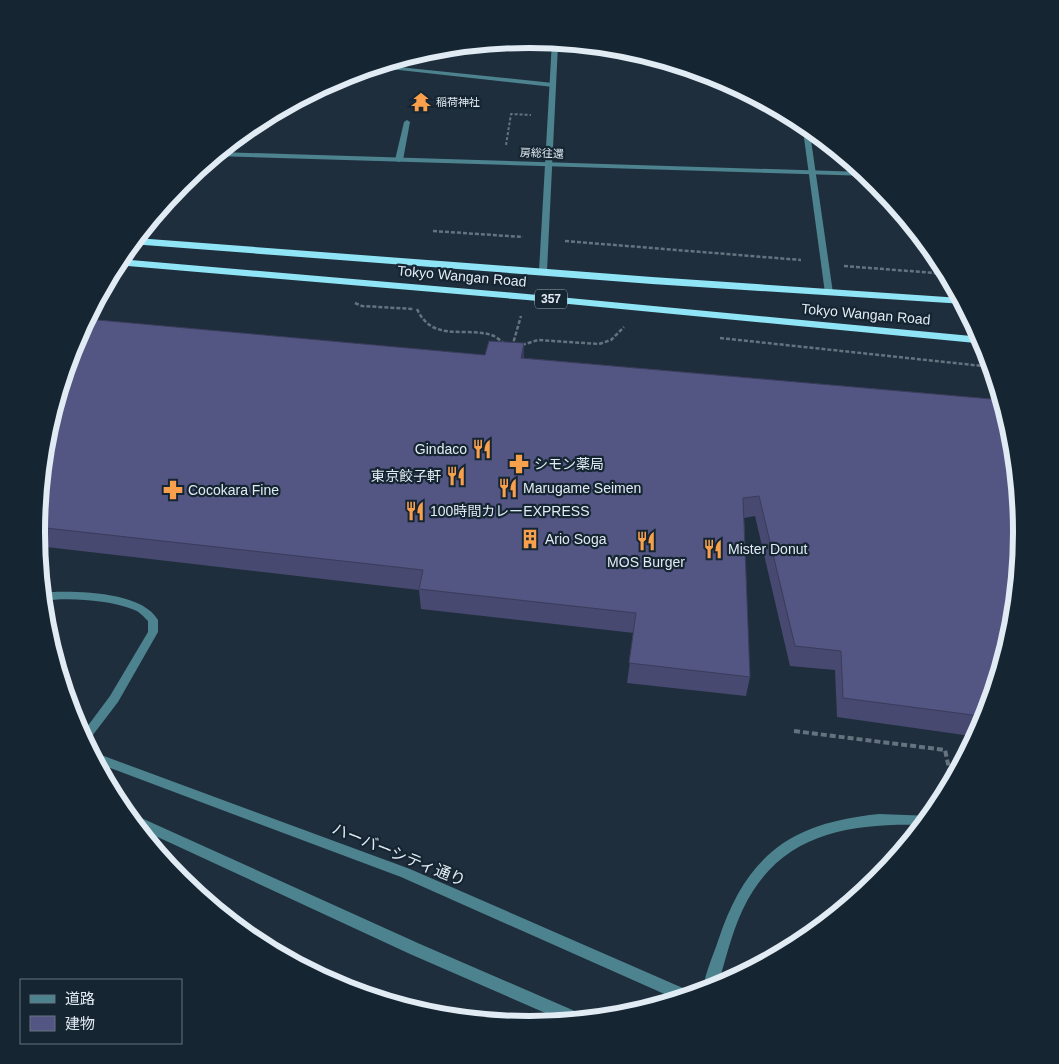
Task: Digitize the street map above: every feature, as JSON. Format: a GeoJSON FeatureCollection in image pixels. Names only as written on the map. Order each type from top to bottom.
{"type":"FeatureCollection","features":[{"type":"Feature","properties":{"kind":"highway","name":"Tokyo Wangan Road"},"geometry":{"type":"LineString","coordinates":[[142,242],[543,271],[734,288],[955,300]]}},
{"type":"Feature","properties":{"kind":"highway","name":"Tokyo Wangan Road"},"geometry":{"type":"LineString","coordinates":[[127,263],[527,297],[974,340]]}},
{"type":"Feature","properties":{"kind":"street"},"geometry":{"type":"LineString","coordinates":[[543,271],[555,49]]}},
{"type":"Feature","properties":{"kind":"street"},"geometry":{"type":"LineString","coordinates":[[391,68],[554,85]]}},
{"type":"Feature","properties":{"kind":"street"},"geometry":{"type":"LineString","coordinates":[[399,160],[407,122]]}},
{"type":"Feature","properties":{"kind":"street"},"geometry":{"type":"LineString","coordinates":[[806,135],[829,293]]}},
{"type":"Feature","properties":{"kind":"street","name":"房総往還"},"geometry":{"type":"LineString","coordinates":[[227,154],[855,174]]}},
{"type":"Feature","properties":{"kind":"street"},"geometry":{"type":"LineString","coordinates":[[49,596],[62,595],[132,605],[145,611],[153,620],[153,632],[114,699],[89,733]]}},
{"type":"Feature","properties":{"kind":"street","name":"ハーバーシティ通り"},"geometry":{"type":"LineString","coordinates":[[103,761],[405,873],[678,993]]}},
{"type":"Feature","properties":{"kind":"street"},"geometry":{"type":"LineString","coordinates":[[711,981],[735,914],[752,881],[772,859],[801,838],[842,822],[888,818],[919,820]]}},
{"type":"Feature","properties":{"kind":"street"},"geometry":{"type":"LineString","coordinates":[[143,824],[415,949],[566,1015]]}},
{"type":"Feature","properties":{"kind":"path"},"geometry":{"type":"LineString","coordinates":[[504,163],[511,114]]}},
{"type":"Feature","properties":{"kind":"path"},"geometry":{"type":"LineString","coordinates":[[433,231],[523,237]]}},
{"type":"Feature","properties":{"kind":"path"},"geometry":{"type":"LineString","coordinates":[[560,240],[801,260]]}},
{"type":"Feature","properties":{"kind":"path"},"geometry":{"type":"LineString","coordinates":[[835,265],[938,273]]}},
{"type":"Feature","properties":{"kind":"path"},"geometry":{"type":"LineString","coordinates":[[417,310],[420,319],[425,325],[435,329],[489,334],[511,348],[538,340],[599,344],[611,340],[624,327]]}},
{"type":"Feature","properties":{"kind":"path"},"geometry":{"type":"LineString","coordinates":[[511,348],[521,316]]}},
{"type":"Feature","properties":{"kind":"path"},"geometry":{"type":"LineString","coordinates":[[794,730],[945,750],[950,772]]}},
{"type":"Feature","properties":{"kind":"building","name":"Ario Soga"},"geometry":{"type":"Polygon","coordinates":[[[94,320],[485,355],[489,341],[524,343],[521,358],[995,399],[1005,437],[1013,500],[1013,564],[1010,595],[1005,627],[997,657],[978,716],[843,698],[841,651],[795,646],[759,496],[743,498],[750,677],[629,663],[636,613],[419,589],[423,570],[45,528],[49,469],[54,437],[71,376],[94,320]]]}},
{"type":"Feature","properties":{"kind":"place","name":"稲荷神社"},"geometry":{"type":"Point","coordinates":[421,102]}},
{"type":"Feature","properties":{"kind":"place","name":"Gindaco"},"geometry":{"type":"Point","coordinates":[482,449]}},
{"type":"Feature","properties":{"kind":"place","name":"シモン薬局"},"geometry":{"type":"Point","coordinates":[519,464]}},
{"type":"Feature","properties":{"kind":"place","name":"東京餃子軒"},"geometry":{"type":"Point","coordinates":[456,476]}},
{"type":"Feature","properties":{"kind":"place","name":"Marugame Seimen"},"geometry":{"type":"Point","coordinates":[508,488]}},
{"type":"Feature","properties":{"kind":"place","name":"Cocokara Fine"},"geometry":{"type":"Point","coordinates":[173,490]}},
{"type":"Feature","properties":{"kind":"place","name":"100時間カレーEXPRESS"},"geometry":{"type":"Point","coordinates":[415,511]}},
{"type":"Feature","properties":{"kind":"place","name":"Ario Soga"},"geometry":{"type":"Point","coordinates":[530,539]}},
{"type":"Feature","properties":{"kind":"place","name":"MOS Burger"},"geometry":{"type":"Point","coordinates":[646,541]}},
{"type":"Feature","properties":{"kind":"place","name":"Mister Donut"},"geometry":{"type":"Point","coordinates":[713,549]}}]}
